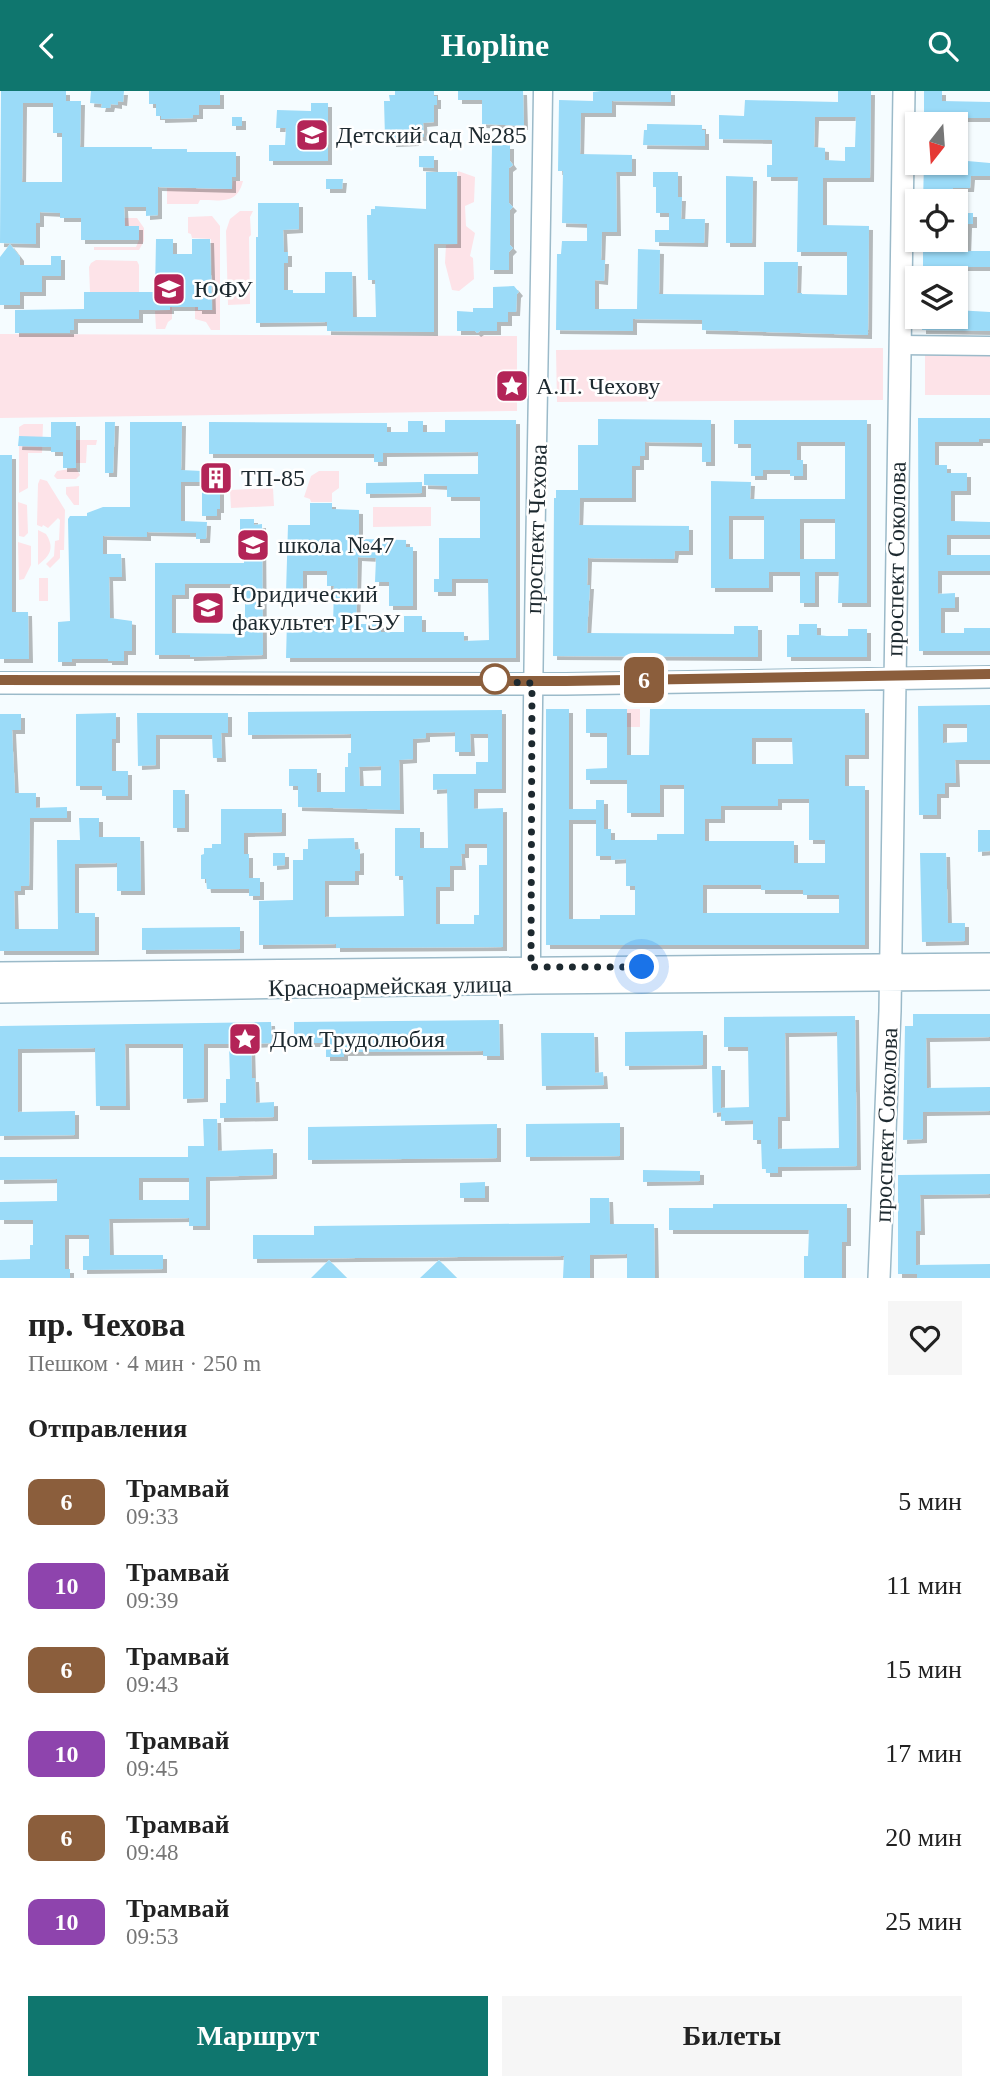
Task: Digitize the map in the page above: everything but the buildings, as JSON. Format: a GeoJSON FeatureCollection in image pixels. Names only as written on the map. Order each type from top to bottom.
{"type":"FeatureCollection","features":[{"type":"Feature","properties":{"kind":"main road","name":"проспект Соколова"},"geometry":{"type":"LineString","coordinates":[[879,1278],[891,972],[904,91]]}},
{"type":"Feature","properties":{"kind":"main road"},"geometry":{"type":"LineString","coordinates":[[0,683],[532,683],[990,677]]}},
{"type":"Feature","properties":{"kind":"main road","name":"Красноармейская улица"},"geometry":{"type":"LineString","coordinates":[[0,992],[891,972],[990,964]]}},
{"type":"Feature","properties":{"kind":"main road","name":"Красноармейская улица"},"geometry":{"type":"LineString","coordinates":[[0,973],[531,967],[891,972],[990,979]]}},
{"type":"Feature","properties":{"kind":"street","name":"проспект Чехова"},"geometry":{"type":"LineString","coordinates":[[531,967],[532,683],[540,409],[544,91]]}},
{"type":"Feature","properties":{"kind":"street"},"geometry":{"type":"LineString","coordinates":[[900,345],[990,346]]}},
{"type":"Feature","properties":{"kind":"shaded area"},"geometry":{"type":"Polygon","coordinates":[[[458,171],[475,177],[474,202],[465,206],[466,226],[475,233],[470,256],[473,258],[474,279],[459,291],[452,290],[445,263],[446,245],[458,244],[458,171]]]}},
{"type":"Feature","properties":{"kind":"shaded area"},"geometry":{"type":"Polygon","coordinates":[[[233,181],[243,181],[232,198],[200,200],[198,204],[167,204],[167,188],[232,189],[233,181]]]}},
{"type":"Feature","properties":{"kind":"shaded area"},"geometry":{"type":"Polygon","coordinates":[[[240,211],[253,211],[249,237],[250,304],[228,305],[226,231],[230,219],[240,211]]]}},
{"type":"Feature","properties":{"kind":"shaded area"},"geometry":{"type":"Polygon","coordinates":[[[212,216],[220,226],[220,330],[211,330],[206,322],[195,319],[195,307],[198,307],[198,310],[213,310],[211,239],[192,238],[188,233],[188,217],[212,216]]]}},
{"type":"Feature","properties":{"kind":"shaded area"},"geometry":{"type":"Polygon","coordinates":[[[87,218],[137,218],[144,228],[144,241],[139,250],[94,250],[94,247],[136,247],[139,226],[81,226],[81,223],[87,223],[87,218]]]}},
{"type":"Feature","properties":{"kind":"shaded area"},"geometry":{"type":"Polygon","coordinates":[[[96,260],[137,261],[139,292],[90,292],[89,267],[96,260]]]}},
{"type":"Feature","properties":{"kind":"shaded area"},"geometry":{"type":"Polygon","coordinates":[[[170,307],[172,319],[165,329],[156,329],[155,311],[169,310],[170,307]]]}},
{"type":"Feature","properties":{"kind":"shaded area"},"geometry":{"type":"Polygon","coordinates":[[[0,334],[517,336],[517,411],[0,418],[0,334]]]}},
{"type":"Feature","properties":{"kind":"shaded area"},"geometry":{"type":"Polygon","coordinates":[[[883,348],[883,400],[557,402],[556,350],[883,348]]]}},
{"type":"Feature","properties":{"kind":"shaded area"},"geometry":{"type":"Polygon","coordinates":[[[925,354],[990,354],[990,395],[925,395],[925,354]]]}},
{"type":"Feature","properties":{"kind":"shaded area"},"geometry":{"type":"Polygon","coordinates":[[[24,424],[43,424],[42,453],[28,453],[28,488],[19,493],[19,427],[24,424]]]}},
{"type":"Feature","properties":{"kind":"shaded area"},"geometry":{"type":"Polygon","coordinates":[[[76,440],[97,440],[96,445],[87,445],[86,463],[76,463],[76,440]]]}},
{"type":"Feature","properties":{"kind":"shaded area"},"geometry":{"type":"Polygon","coordinates":[[[76,468],[80,475],[76,479],[57,479],[54,476],[57,471],[76,468]]]}},
{"type":"Feature","properties":{"kind":"shaded area"},"geometry":{"type":"Polygon","coordinates":[[[319,471],[339,471],[339,488],[332,493],[332,502],[311,502],[304,497],[311,476],[319,471]]]}},
{"type":"Feature","properties":{"kind":"shaded area"},"geometry":{"type":"Polygon","coordinates":[[[40,479],[47,481],[65,510],[64,550],[60,550],[60,558],[50,568],[46,564],[54,556],[55,541],[59,540],[60,520],[58,518],[48,528],[37,525],[40,479]]]}},
{"type":"Feature","properties":{"kind":"shaded area"},"geometry":{"type":"Polygon","coordinates":[[[79,486],[79,505],[74,505],[66,494],[66,487],[79,486]]]}},
{"type":"Feature","properties":{"kind":"shaded area"},"geometry":{"type":"Polygon","coordinates":[[[273,488],[274,506],[231,508],[230,490],[273,488]]]}},
{"type":"Feature","properties":{"kind":"shaded area"},"geometry":{"type":"Polygon","coordinates":[[[18,502],[27,505],[28,533],[24,537],[19,536],[18,502]]]}},
{"type":"Feature","properties":{"kind":"shaded area"},"geometry":{"type":"Polygon","coordinates":[[[373,507],[431,507],[431,526],[373,527],[373,507]]]}},
{"type":"Feature","properties":{"kind":"shaded area"},"geometry":{"type":"Polygon","coordinates":[[[38,530],[46,534],[51,548],[46,558],[38,565],[38,530]]]}},
{"type":"Feature","properties":{"kind":"shaded area"},"geometry":{"type":"Polygon","coordinates":[[[18,542],[31,546],[31,565],[24,579],[19,580],[18,542]]]}},
{"type":"Feature","properties":{"kind":"shaded area"},"geometry":{"type":"Polygon","coordinates":[[[39,578],[48,578],[48,601],[39,601],[39,578]]]}},
{"type":"Feature","properties":{"kind":"shaded area"},"geometry":{"type":"Polygon","coordinates":[[[627,709],[640,709],[640,727],[627,727],[627,709]]]}},
{"type":"Feature","properties":{"kind":"tram line"},"geometry":{"type":"LineString","coordinates":[[0,680],[566,681],[990,674]]}},
{"type":"Feature","properties":{"kind":"tram line","name":"6"},"geometry":{"type":"LineString","coordinates":[[0,680],[566,681],[990,674]]}},
{"type":"Feature","properties":{"kind":"place","name":"Детский сад №285"},"geometry":{"type":"Point","coordinates":[312,135]}},
{"type":"Feature","properties":{"kind":"place","name":"ЮФУ"},"geometry":{"type":"Point","coordinates":[169,289]}},
{"type":"Feature","properties":{"kind":"place","name":"А.П. Чехову"},"geometry":{"type":"Point","coordinates":[512,386]}},
{"type":"Feature","properties":{"kind":"place","name":"ТП-85"},"geometry":{"type":"Point","coordinates":[216,478]}},
{"type":"Feature","properties":{"kind":"place","name":"школа №47"},"geometry":{"type":"Point","coordinates":[253,545]}},
{"type":"Feature","properties":{"kind":"place","name":"Юридический факультет РГЭУ"},"geometry":{"type":"Point","coordinates":[208,608]}},
{"type":"Feature","properties":{"kind":"place","name":"Дом Трудолюбия"},"geometry":{"type":"Point","coordinates":[245,1039]}},
{"type":"Feature","properties":{"kind":"route"},"geometry":{"type":"LineString","coordinates":[[495,679],[495,682],[532,683],[531,967],[642,967]]}}]}
